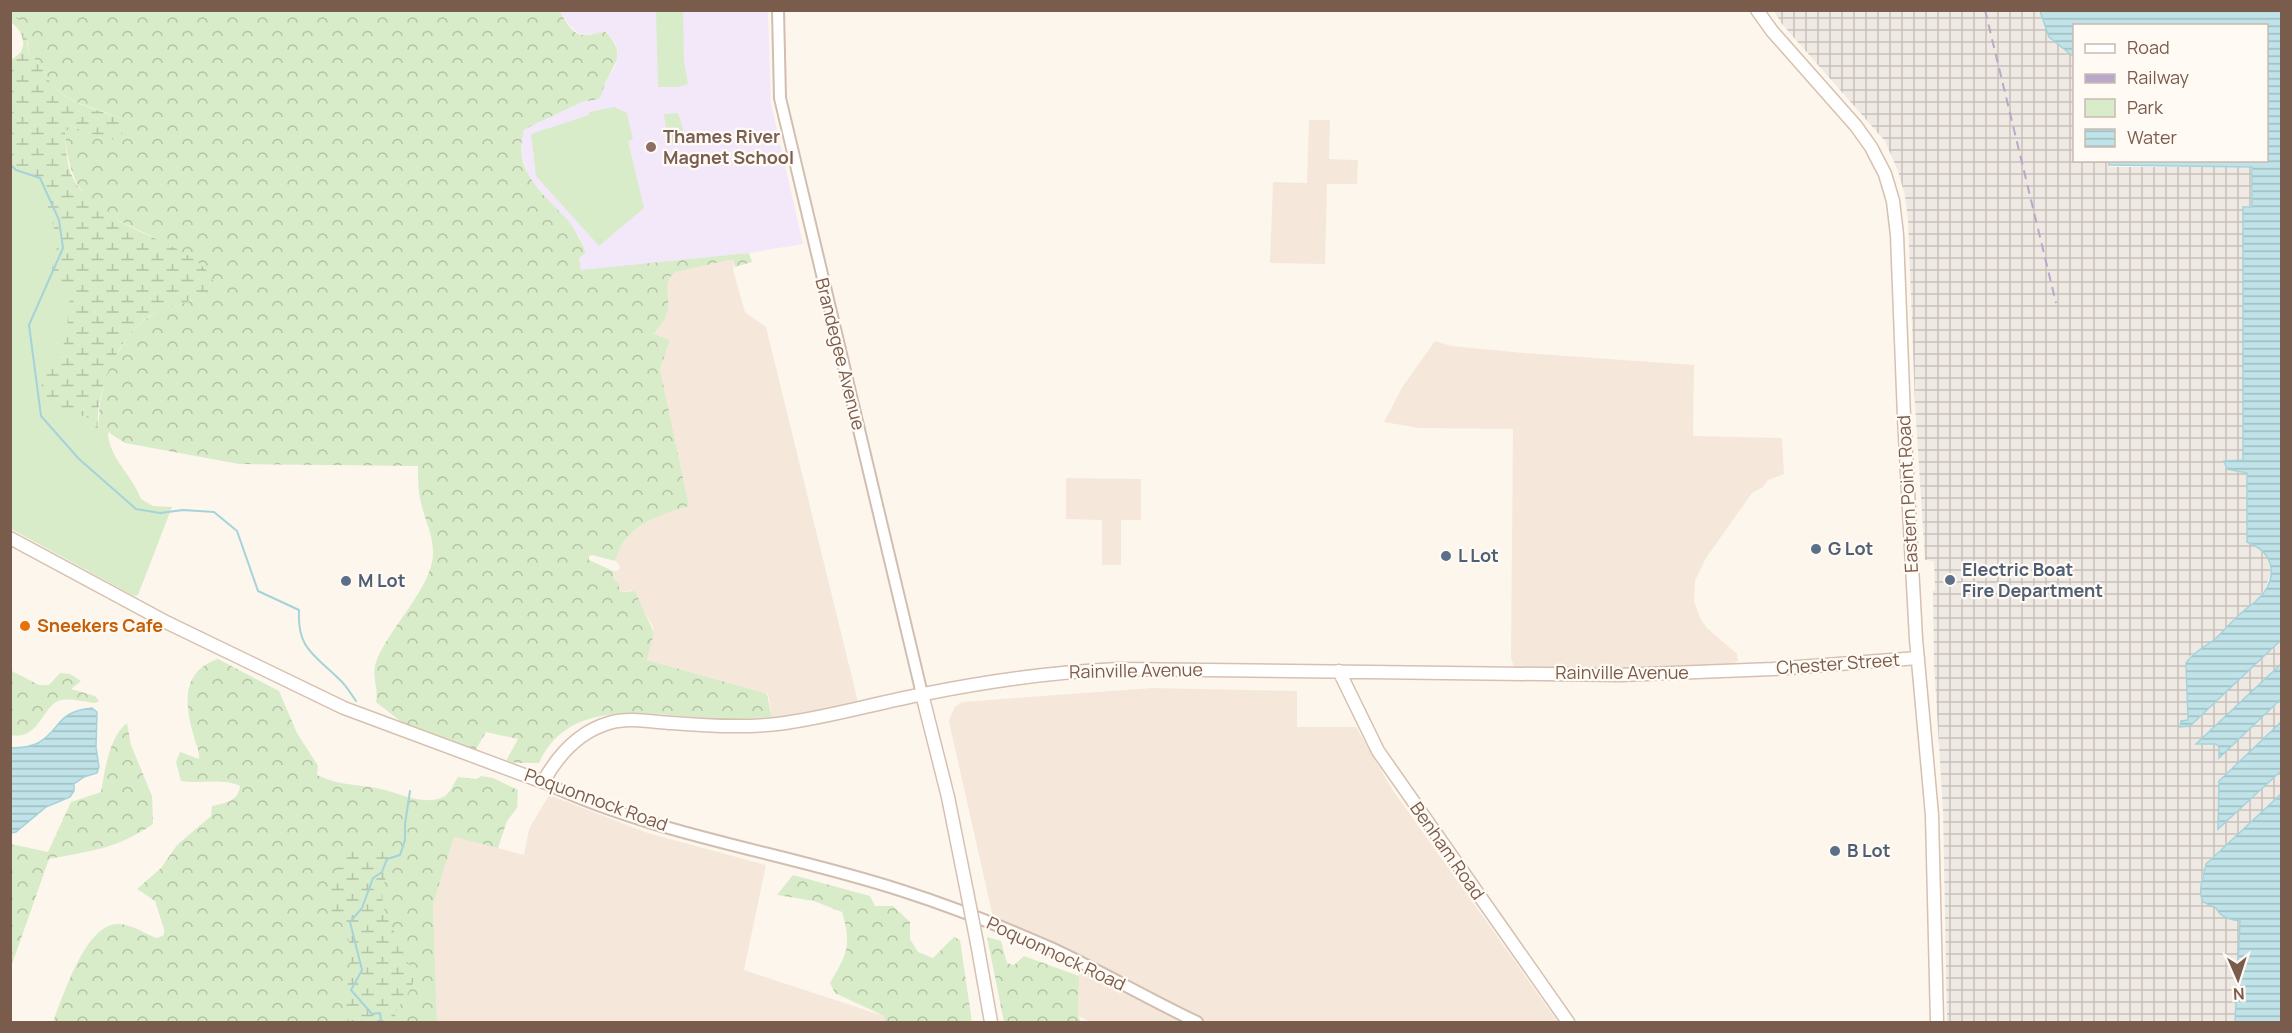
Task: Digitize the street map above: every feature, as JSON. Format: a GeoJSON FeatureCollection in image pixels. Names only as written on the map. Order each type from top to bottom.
{"type":"FeatureCollection","features":[{"type":"Feature","properties":{"kind":"main road","name":"Eastern Point Road"},"geometry":{"type":"LineString","coordinates":[[1757,10],[1871,147],[1885,174],[1893,201],[1897,236],[1904,417],[1918,658],[1932,815],[1936,1023]]}},
{"type":"Feature","properties":{"kind":"main road","name":"Poquonnock Road"},"geometry":{"type":"LineString","coordinates":[[10,538],[168,623],[344,708],[543,782]]}},
{"type":"Feature","properties":{"kind":"main road","name":"Chester Street"},"geometry":{"type":"LineString","coordinates":[[1759,669],[1918,658]]}},
{"type":"Feature","properties":{"kind":"main road","name":"Rainville Avenue"},"geometry":{"type":"LineString","coordinates":[[543,782],[566,748],[594,729],[609,723],[630,721],[737,726],[776,724],[837,714],[922,694],[1035,675],[1086,671],[1339,671],[1620,675],[1759,669]]}},
{"type":"Feature","properties":{"kind":"main road","name":"Benham Road"},"geometry":{"type":"LineString","coordinates":[[1339,671],[1378,751],[1568,1023]]}},
{"type":"Feature","properties":{"kind":"main road"},"geometry":{"type":"LineString","coordinates":[[922,694],[948,796],[990,1023]]}},
{"type":"Feature","properties":{"kind":"street","name":"Brandegee Avenue"},"geometry":{"type":"LineString","coordinates":[[778,10],[780,98],[922,694]]}},
{"type":"Feature","properties":{"kind":"street","name":"Poquonnock Road"},"geometry":{"type":"LineString","coordinates":[[543,782],[659,825],[932,900],[1053,949],[1197,1023]]}},
{"type":"Feature","properties":{"kind":"shaded area","name":"Thames River Magnet School"},"geometry":{"type":"Polygon","coordinates":[[[559,11],[768,11],[771,104],[803,244],[749,253],[581,271],[579,258],[585,248],[573,226],[529,179],[522,155],[521,140],[524,130],[531,126],[582,102],[599,99],[615,67],[618,53],[616,44],[607,32],[583,35],[578,33],[559,11]]]}},
{"type":"Feature","properties":{"kind":"shaded area"},"geometry":{"type":"Polygon","coordinates":[[[1774,11],[2040,11],[2049,37],[2073,56],[2073,162],[2109,162],[2109,167],[2252,167],[2253,207],[2243,208],[2243,461],[2224,461],[2227,469],[2247,473],[2247,542],[2260,548],[2269,557],[2271,573],[2265,589],[2257,600],[2214,641],[2190,656],[2187,662],[2188,721],[2181,721],[2180,726],[2190,726],[2281,640],[2281,664],[2197,743],[2216,744],[2219,746],[2219,757],[2281,699],[2281,722],[2219,781],[2219,828],[2281,771],[2281,794],[2206,864],[2202,877],[2200,892],[2203,902],[2240,920],[2235,1022],[1947,1022],[1943,810],[1934,664],[1934,561],[1925,560],[1905,196],[1898,171],[1885,141],[1782,24],[1774,11]]]}},
{"type":"Feature","properties":{"kind":"shaded area"},"geometry":{"type":"Polygon","coordinates":[[[1309,120],[1330,120],[1329,159],[1358,160],[1357,184],[1327,184],[1325,264],[1270,263],[1273,182],[1307,183],[1309,120]]]}},
{"type":"Feature","properties":{"kind":"shaded area"},"geometry":{"type":"Polygon","coordinates":[[[734,258],[733,270],[745,312],[766,327],[859,706],[773,721],[768,695],[765,693],[647,660],[654,633],[653,627],[632,590],[620,592],[614,580],[613,571],[619,570],[620,567],[615,559],[630,534],[652,517],[689,506],[660,369],[670,340],[654,334],[667,314],[666,286],[671,275],[676,272],[734,258]]]}},
{"type":"Feature","properties":{"kind":"shaded area"},"geometry":{"type":"Polygon","coordinates":[[[1435,341],[1451,346],[1524,353],[1694,365],[1693,436],[1782,438],[1784,474],[1768,480],[1763,487],[1752,493],[1706,558],[1695,581],[1694,601],[1700,618],[1707,628],[1737,654],[1738,661],[1732,664],[1655,669],[1514,667],[1511,658],[1513,429],[1419,428],[1384,422],[1403,386],[1435,341]]]}},
{"type":"Feature","properties":{"kind":"shaded area"},"geometry":{"type":"Polygon","coordinates":[[[1066,478],[1141,479],[1141,520],[1121,520],[1121,565],[1102,565],[1102,520],[1066,519],[1066,478]]]}},
{"type":"Feature","properties":{"kind":"shaded area"},"geometry":{"type":"Polygon","coordinates":[[[1152,688],[1297,691],[1297,727],[1356,727],[1392,789],[1558,1022],[1091,1022],[1078,1016],[1079,976],[1076,953],[993,917],[949,722],[955,707],[962,702],[1152,688]]]}},
{"type":"Feature","properties":{"kind":"shaded area"},"geometry":{"type":"Polygon","coordinates":[[[549,795],[648,833],[766,865],[744,970],[884,1016],[885,1022],[437,1022],[433,904],[454,836],[524,855],[529,829],[549,795]]]}},
{"type":"Feature","properties":{"kind":"green space"},"geometry":{"type":"Polygon","coordinates":[[[559,10],[569,26],[578,34],[606,32],[617,51],[616,62],[599,99],[582,102],[524,130],[521,145],[522,159],[534,183],[571,224],[584,246],[585,253],[579,258],[581,270],[749,253],[752,262],[735,267],[733,259],[676,272],[671,276],[667,285],[667,313],[654,334],[670,340],[660,369],[689,506],[654,518],[634,531],[626,539],[615,561],[592,555],[589,556],[589,560],[613,571],[614,580],[618,582],[620,592],[635,591],[654,633],[647,660],[765,693],[772,717],[724,719],[643,713],[593,718],[571,727],[553,741],[539,763],[517,763],[506,761],[518,739],[486,732],[475,751],[404,724],[376,702],[374,672],[376,662],[390,636],[419,593],[431,565],[433,546],[420,497],[418,466],[239,464],[125,443],[108,432],[98,430],[100,402],[107,370],[129,335],[142,321],[159,311],[193,300],[174,248],[99,208],[86,196],[76,180],[69,160],[65,133],[71,126],[96,135],[120,118],[78,102],[55,88],[38,62],[29,55],[28,43],[13,11],[559,10]]]}},
{"type":"Feature","properties":{"kind":"green space"},"geometry":{"type":"Polygon","coordinates":[[[10,11],[13,11],[25,29],[29,55],[38,62],[55,88],[77,102],[120,118],[123,126],[122,136],[115,140],[71,126],[65,133],[69,169],[79,188],[90,200],[116,219],[193,259],[203,267],[215,284],[198,297],[157,312],[139,324],[121,346],[103,388],[99,403],[98,432],[123,590],[11,524],[10,60],[21,52],[23,42],[20,31],[11,22],[10,11]]]}},
{"type":"Feature","properties":{"kind":"green space"},"geometry":{"type":"Polygon","coordinates":[[[656,11],[683,11],[684,61],[688,84],[678,87],[658,87],[656,11]]]}},
{"type":"Feature","properties":{"kind":"green space"},"geometry":{"type":"Polygon","coordinates":[[[614,107],[627,113],[633,140],[628,141],[644,208],[599,246],[536,176],[531,134],[589,115],[589,112],[614,107]]]}},
{"type":"Feature","properties":{"kind":"green space"},"geometry":{"type":"Polygon","coordinates":[[[678,113],[683,128],[682,142],[668,144],[664,114],[678,113]]]}},
{"type":"Feature","properties":{"kind":"green space"},"geometry":{"type":"Polygon","coordinates":[[[11,168],[32,178],[41,190],[49,210],[57,247],[52,270],[68,288],[70,298],[64,344],[58,354],[44,366],[40,374],[41,383],[53,411],[58,414],[86,416],[96,428],[108,432],[112,450],[141,499],[153,506],[172,507],[138,595],[134,596],[11,529],[11,168]]]}},
{"type":"Feature","properties":{"kind":"green space"},"geometry":{"type":"Polygon","coordinates":[[[218,659],[279,691],[297,733],[318,766],[317,775],[420,800],[437,799],[447,795],[458,777],[493,778],[518,790],[517,808],[507,821],[498,848],[454,837],[433,904],[437,1022],[53,1022],[69,980],[85,949],[105,927],[122,924],[157,938],[164,935],[155,901],[137,889],[161,868],[177,845],[211,816],[212,806],[234,799],[239,791],[240,786],[226,782],[181,781],[176,762],[180,752],[199,759],[189,713],[188,691],[197,672],[218,659]]]}},
{"type":"Feature","properties":{"kind":"green space"},"geometry":{"type":"Polygon","coordinates":[[[10,670],[39,685],[49,685],[60,673],[70,674],[81,681],[71,689],[95,696],[99,701],[95,703],[58,701],[28,733],[20,736],[11,735],[10,670]]]}},
{"type":"Feature","properties":{"kind":"green space"},"geometry":{"type":"Polygon","coordinates":[[[127,723],[131,745],[152,796],[153,824],[115,844],[49,859],[11,967],[11,844],[48,852],[71,802],[101,792],[112,745],[127,723]]]}},
{"type":"Feature","properties":{"kind":"green space"},"geometry":{"type":"Polygon","coordinates":[[[341,849],[381,851],[391,857],[382,892],[383,907],[414,976],[411,988],[397,1010],[394,1022],[349,1022],[343,1003],[351,972],[349,941],[346,931],[340,920],[332,913],[330,905],[330,891],[339,865],[341,849]]]}},
{"type":"Feature","properties":{"kind":"green space"},"geometry":{"type":"Polygon","coordinates":[[[793,875],[870,896],[875,906],[893,906],[910,922],[910,939],[918,952],[933,958],[954,937],[960,940],[972,1022],[885,1022],[884,1016],[835,993],[830,983],[844,956],[847,941],[842,912],[814,901],[777,895],[793,875]]]}},
{"type":"Feature","properties":{"kind":"green space"},"geometry":{"type":"Polygon","coordinates":[[[987,937],[1001,941],[1007,963],[1014,965],[1024,956],[1079,976],[1078,1016],[1081,1022],[1004,1022],[987,937]]]}},
{"type":"Feature","properties":{"kind":"water"},"geometry":{"type":"Polygon","coordinates":[[[2040,11],[2281,11],[2281,640],[2190,726],[2180,727],[2181,721],[2188,720],[2186,663],[2192,655],[2215,639],[2256,601],[2263,593],[2271,576],[2269,560],[2257,547],[2247,542],[2247,473],[2227,469],[2224,461],[2243,460],[2243,207],[2252,207],[2252,167],[2109,165],[2109,162],[2268,162],[2268,24],[2073,24],[2073,56],[2049,37],[2040,11]]]}},
{"type":"Feature","properties":{"kind":"water"},"geometry":{"type":"Polygon","coordinates":[[[2281,664],[2281,699],[2219,758],[2219,747],[2216,744],[2196,744],[2281,664]]]}},
{"type":"Feature","properties":{"kind":"water"},"geometry":{"type":"Polygon","coordinates":[[[92,708],[97,712],[96,747],[99,767],[97,773],[84,777],[74,784],[74,791],[70,797],[46,807],[16,832],[11,833],[11,748],[38,743],[71,713],[92,708]]]}},
{"type":"Feature","properties":{"kind":"water"},"geometry":{"type":"Polygon","coordinates":[[[2281,722],[2281,771],[2218,829],[2219,781],[2281,722]]]}},
{"type":"Feature","properties":{"kind":"water"},"geometry":{"type":"Polygon","coordinates":[[[2281,794],[2281,1022],[2235,1022],[2240,921],[2226,918],[2216,908],[2203,902],[2202,883],[2206,864],[2281,794]]]}},
{"type":"Feature","properties":{"kind":"waterway"},"geometry":{"type":"LineString","coordinates":[[10,109],[10,126]]}},
{"type":"Feature","properties":{"kind":"waterway"},"geometry":{"type":"LineString","coordinates":[[10,164],[16,170],[40,178],[59,220],[63,248],[29,325],[41,416],[79,459],[136,509],[160,513],[183,510],[214,512],[237,531],[258,591],[299,610],[301,634],[309,650],[344,684],[356,701]]}},
{"type":"Feature","properties":{"kind":"waterway"},"geometry":{"type":"LineString","coordinates":[[377,1022],[381,1020],[380,1013],[372,1014],[351,990],[362,970],[350,922],[362,908],[373,878],[382,872],[387,859],[400,855],[405,840],[410,791]]}},
{"type":"Feature","properties":{"kind":"railway"},"geometry":{"type":"LineString","coordinates":[[1985,10],[2056,303]]}},
{"type":"Feature","properties":{"kind":"place","name":"Thames River Magnet School"},"geometry":{"type":"Point","coordinates":[651,147]}},
{"type":"Feature","properties":{"kind":"place","name":"G Lot"},"geometry":{"type":"Point","coordinates":[1816,549]}},
{"type":"Feature","properties":{"kind":"place","name":"L Lot"},"geometry":{"type":"Point","coordinates":[1446,556]}},
{"type":"Feature","properties":{"kind":"place","name":"Electric Boat Fire Department"},"geometry":{"type":"Point","coordinates":[1950,580]}},
{"type":"Feature","properties":{"kind":"place","name":"M Lot"},"geometry":{"type":"Point","coordinates":[346,581]}},
{"type":"Feature","properties":{"kind":"place","name":"Sneekers Cafe"},"geometry":{"type":"Point","coordinates":[25,626]}},
{"type":"Feature","properties":{"kind":"place","name":"B Lot"},"geometry":{"type":"Point","coordinates":[1835,851]}}]}
